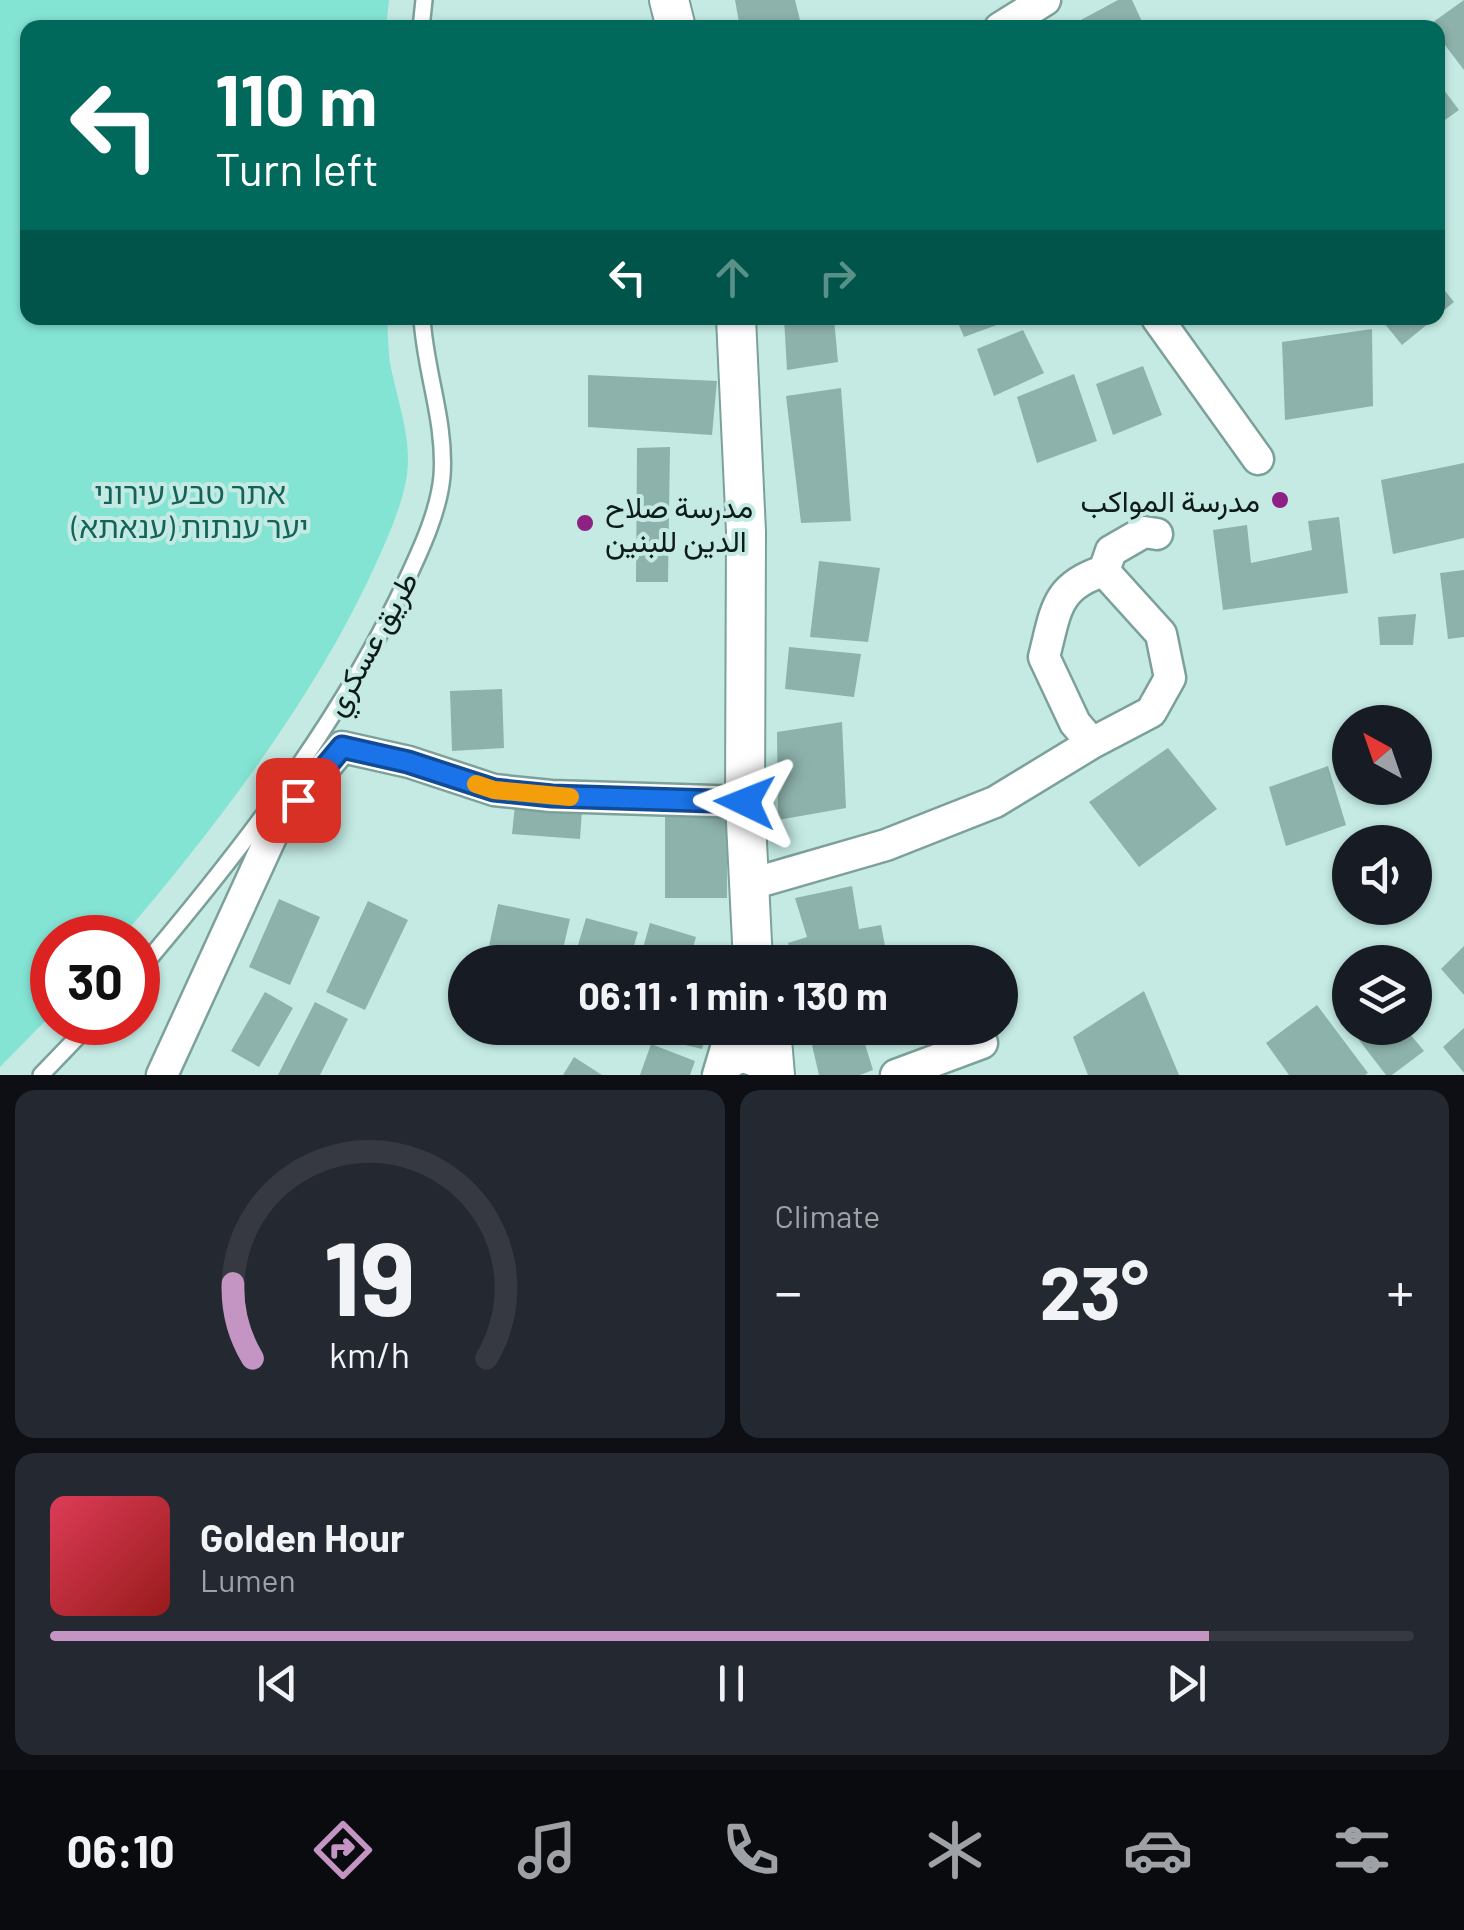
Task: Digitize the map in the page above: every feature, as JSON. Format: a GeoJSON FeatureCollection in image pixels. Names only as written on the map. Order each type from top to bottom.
{"type":"FeatureCollection","features":[{"type":"Feature","properties":{"kind":"street"},"geometry":{"type":"LineString","coordinates":[[1013,20],[1045,0]]}},
{"type":"Feature","properties":{"kind":"street"},"geometry":{"type":"LineString","coordinates":[[736,325],[746,532],[745,802],[752,945]]}},
{"type":"Feature","properties":{"kind":"street"},"geometry":{"type":"LineString","coordinates":[[1162,325],[1258,459]]}},
{"type":"Feature","properties":{"kind":"street"},"geometry":{"type":"LineString","coordinates":[[1104,571],[1111,551],[1144,532],[1158,534]]}},
{"type":"Feature","properties":{"kind":"street"},"geometry":{"type":"LineString","coordinates":[[752,884],[886,844],[995,802],[1092,742],[1152,712],[1170,678],[1161,634],[1104,571]]}},
{"type":"Feature","properties":{"kind":"street"},"geometry":{"type":"LineString","coordinates":[[1092,742],[1075,723],[1044,656],[1061,600],[1077,579],[1104,571]]}},
{"type":"Feature","properties":{"kind":"street"},"geometry":{"type":"LineString","coordinates":[[162,1075],[276,826],[342,747],[408,762],[494,790],[552,796],[745,802]]}},
{"type":"Feature","properties":{"kind":"street"},"geometry":{"type":"LineString","coordinates":[[719,1072],[727,1045]]}},
{"type":"Feature","properties":{"kind":"street"},"geometry":{"type":"LineString","coordinates":[[772,1045],[773,1075]]}},
{"type":"Feature","properties":{"kind":"street"},"geometry":{"type":"LineString","coordinates":[[896,1075],[977,1045]]}},
{"type":"Feature","properties":{"kind":"street"},"geometry":{"type":"LineString","coordinates":[[719,1072],[741,1056],[763,1064],[773,1075]]}},
{"type":"Feature","properties":{"kind":"lane","name":"طريق عسكري"},"geometry":{"type":"LineString","coordinates":[[160,945],[224,868],[321,732],[392,612],[424,543],[442,478],[439,418],[424,356],[422,325]]}},
{"type":"Feature","properties":{"kind":"lane"},"geometry":{"type":"LineString","coordinates":[[41,1075],[70,1045]]}},
{"type":"Feature","properties":{"kind":"green space","name":"אתר טבע עירוני יער ענתות (ענאתא)"},"geometry":{"type":"Polygon","coordinates":[[[0,0],[389,0],[387,20],[20,20],[20,325],[387,325],[390,363],[406,433],[408,461],[394,523],[322,666],[227,807],[140,915],[30,915],[30,1036],[0,1067],[0,0]]]}},
{"type":"Feature","properties":{"kind":"building"},"geometry":{"type":"Polygon","coordinates":[[[735,0],[795,0],[800,20],[739,20],[735,0]]]}},
{"type":"Feature","properties":{"kind":"building"},"geometry":{"type":"Polygon","coordinates":[[[1118,0],[1132,0],[1141,20],[1081,20],[1118,0]]]}},
{"type":"Feature","properties":{"kind":"building"},"geometry":{"type":"Polygon","coordinates":[[[1464,0],[1464,70],[1445,45],[1445,20],[1436,20],[1464,0]]]}},
{"type":"Feature","properties":{"kind":"building"},"geometry":{"type":"Polygon","coordinates":[[[1445,91],[1459,110],[1445,120],[1445,91]]]}},
{"type":"Feature","properties":{"kind":"building"},"geometry":{"type":"Polygon","coordinates":[[[1445,291],[1454,302],[1445,309],[1445,291]]]}},
{"type":"Feature","properties":{"kind":"building"},"geometry":{"type":"Polygon","coordinates":[[[784,325],[835,325],[838,362],[787,370],[784,325]]]}},
{"type":"Feature","properties":{"kind":"building"},"geometry":{"type":"Polygon","coordinates":[[[959,325],[997,325],[964,337],[959,325]]]}},
{"type":"Feature","properties":{"kind":"building"},"geometry":{"type":"Polygon","coordinates":[[[1386,325],[1426,325],[1402,345],[1386,325]]]}},
{"type":"Feature","properties":{"kind":"building"},"geometry":{"type":"Polygon","coordinates":[[[1372,329],[1373,406],[1285,420],[1282,342],[1372,329]]]}},
{"type":"Feature","properties":{"kind":"building"},"geometry":{"type":"Polygon","coordinates":[[[1023,330],[1044,373],[994,396],[977,349],[1023,330]]]}},
{"type":"Feature","properties":{"kind":"building"},"geometry":{"type":"Polygon","coordinates":[[[1143,366],[1162,415],[1113,435],[1096,384],[1143,366]]]}},
{"type":"Feature","properties":{"kind":"building"},"geometry":{"type":"Polygon","coordinates":[[[1074,374],[1097,441],[1037,463],[1017,397],[1074,374]]]}},
{"type":"Feature","properties":{"kind":"building"},"geometry":{"type":"Polygon","coordinates":[[[588,375],[717,381],[712,435],[588,427],[588,375]]]}},
{"type":"Feature","properties":{"kind":"building"},"geometry":{"type":"Polygon","coordinates":[[[841,388],[851,521],[801,523],[786,396],[841,388]]]}},
{"type":"Feature","properties":{"kind":"building"},"geometry":{"type":"Polygon","coordinates":[[[670,447],[668,582],[636,582],[637,448],[670,447]]]}},
{"type":"Feature","properties":{"kind":"building"},"geometry":{"type":"Polygon","coordinates":[[[1464,463],[1464,538],[1393,554],[1381,480],[1464,463]]]}},
{"type":"Feature","properties":{"kind":"building"},"geometry":{"type":"Polygon","coordinates":[[[1339,517],[1348,593],[1223,610],[1213,530],[1247,525],[1251,563],[1312,550],[1308,521],[1339,517]]]}},
{"type":"Feature","properties":{"kind":"building"},"geometry":{"type":"Polygon","coordinates":[[[819,561],[880,568],[868,642],[810,637],[819,561]]]}},
{"type":"Feature","properties":{"kind":"building"},"geometry":{"type":"Polygon","coordinates":[[[1464,570],[1464,637],[1448,639],[1440,573],[1464,570]]]}},
{"type":"Feature","properties":{"kind":"building"},"geometry":{"type":"Polygon","coordinates":[[[1416,614],[1413,645],[1380,645],[1378,617],[1416,614]]]}},
{"type":"Feature","properties":{"kind":"building"},"geometry":{"type":"Polygon","coordinates":[[[789,647],[861,654],[854,697],[785,689],[789,647]]]}},
{"type":"Feature","properties":{"kind":"building"},"geometry":{"type":"Polygon","coordinates":[[[502,689],[504,748],[452,751],[450,691],[502,689]]]}},
{"type":"Feature","properties":{"kind":"building"},"geometry":{"type":"Polygon","coordinates":[[[842,722],[846,808],[778,820],[777,732],[842,722]]]}},
{"type":"Feature","properties":{"kind":"building"},"geometry":{"type":"Polygon","coordinates":[[[1168,748],[1217,809],[1139,867],[1089,802],[1168,748]]]}},
{"type":"Feature","properties":{"kind":"building"},"geometry":{"type":"Polygon","coordinates":[[[1328,766],[1332,805],[1340,805],[1346,825],[1332,825],[1332,830],[1286,846],[1269,787],[1328,766]]]}},
{"type":"Feature","properties":{"kind":"building"},"geometry":{"type":"Polygon","coordinates":[[[515,805],[582,810],[580,839],[512,834],[515,805]]]}},
{"type":"Feature","properties":{"kind":"building"},"geometry":{"type":"Polygon","coordinates":[[[727,810],[727,898],[665,898],[665,811],[727,810]]]}},
{"type":"Feature","properties":{"kind":"building"},"geometry":{"type":"Polygon","coordinates":[[[852,886],[859,929],[881,925],[885,945],[789,945],[807,937],[795,898],[852,886]]]}},
{"type":"Feature","properties":{"kind":"building"},"geometry":{"type":"Polygon","coordinates":[[[279,899],[320,917],[290,985],[249,967],[279,899]]]}},
{"type":"Feature","properties":{"kind":"building"},"geometry":{"type":"Polygon","coordinates":[[[368,901],[408,920],[365,1010],[326,992],[368,901]]]}},
{"type":"Feature","properties":{"kind":"building"},"geometry":{"type":"Polygon","coordinates":[[[498,904],[570,919],[564,945],[489,945],[498,904]]]}},
{"type":"Feature","properties":{"kind":"building"},"geometry":{"type":"Polygon","coordinates":[[[586,918],[638,932],[634,945],[578,945],[586,918]]]}},
{"type":"Feature","properties":{"kind":"building"},"geometry":{"type":"Polygon","coordinates":[[[650,923],[696,937],[694,945],[644,945],[650,923]]]}},
{"type":"Feature","properties":{"kind":"building"},"geometry":{"type":"Polygon","coordinates":[[[1464,946],[1464,995],[1441,969],[1464,946]]]}},
{"type":"Feature","properties":{"kind":"building"},"geometry":{"type":"Polygon","coordinates":[[[1144,991],[1179,1075],[1088,1075],[1073,1037],[1144,991]]]}},
{"type":"Feature","properties":{"kind":"building"},"geometry":{"type":"Polygon","coordinates":[[[265,992],[293,1008],[259,1067],[231,1051],[265,992]]]}},
{"type":"Feature","properties":{"kind":"building"},"geometry":{"type":"Polygon","coordinates":[[[315,1002],[348,1019],[320,1075],[278,1075],[315,1002]]]}},
{"type":"Feature","properties":{"kind":"building"},"geometry":{"type":"Polygon","coordinates":[[[1317,1005],[1332,1025],[1332,1045],[1347,1045],[1368,1073],[1289,1075],[1266,1043],[1317,1005]]]}},
{"type":"Feature","properties":{"kind":"building"},"geometry":{"type":"Polygon","coordinates":[[[1464,1028],[1464,1073],[1443,1047],[1464,1028]]]}},
{"type":"Feature","properties":{"kind":"building"},"geometry":{"type":"Polygon","coordinates":[[[651,1045],[695,1061],[690,1075],[640,1075],[651,1045]]]}},
{"type":"Feature","properties":{"kind":"building"},"geometry":{"type":"Polygon","coordinates":[[[812,1045],[865,1045],[873,1070],[860,1075],[819,1075],[812,1045]]]}},
{"type":"Feature","properties":{"kind":"building"},"geometry":{"type":"Polygon","coordinates":[[[1363,1045],[1419,1045],[1424,1051],[1392,1075],[1386,1075],[1363,1045]]]}},
{"type":"Feature","properties":{"kind":"building"},"geometry":{"type":"Polygon","coordinates":[[[574,1057],[602,1075],[563,1075],[574,1057]]]}},
{"type":"Feature","properties":{"kind":"slow traffic"},"geometry":{"type":"LineString","coordinates":[[476,784],[494,790],[570,797]]}},
{"type":"Feature","properties":{"kind":"place","name":"مدرسة المواكب"},"geometry":{"type":"Point","coordinates":[1280,500]}},
{"type":"Feature","properties":{"kind":"place","name":"مدرسة صلاح الدين للبنين"},"geometry":{"type":"Point","coordinates":[585,523]}},
{"type":"Feature","properties":{"kind":"route"},"geometry":{"type":"LineString","coordinates":[[298,800],[342,747],[408,762],[494,790],[552,796],[745,802]]}}]}
